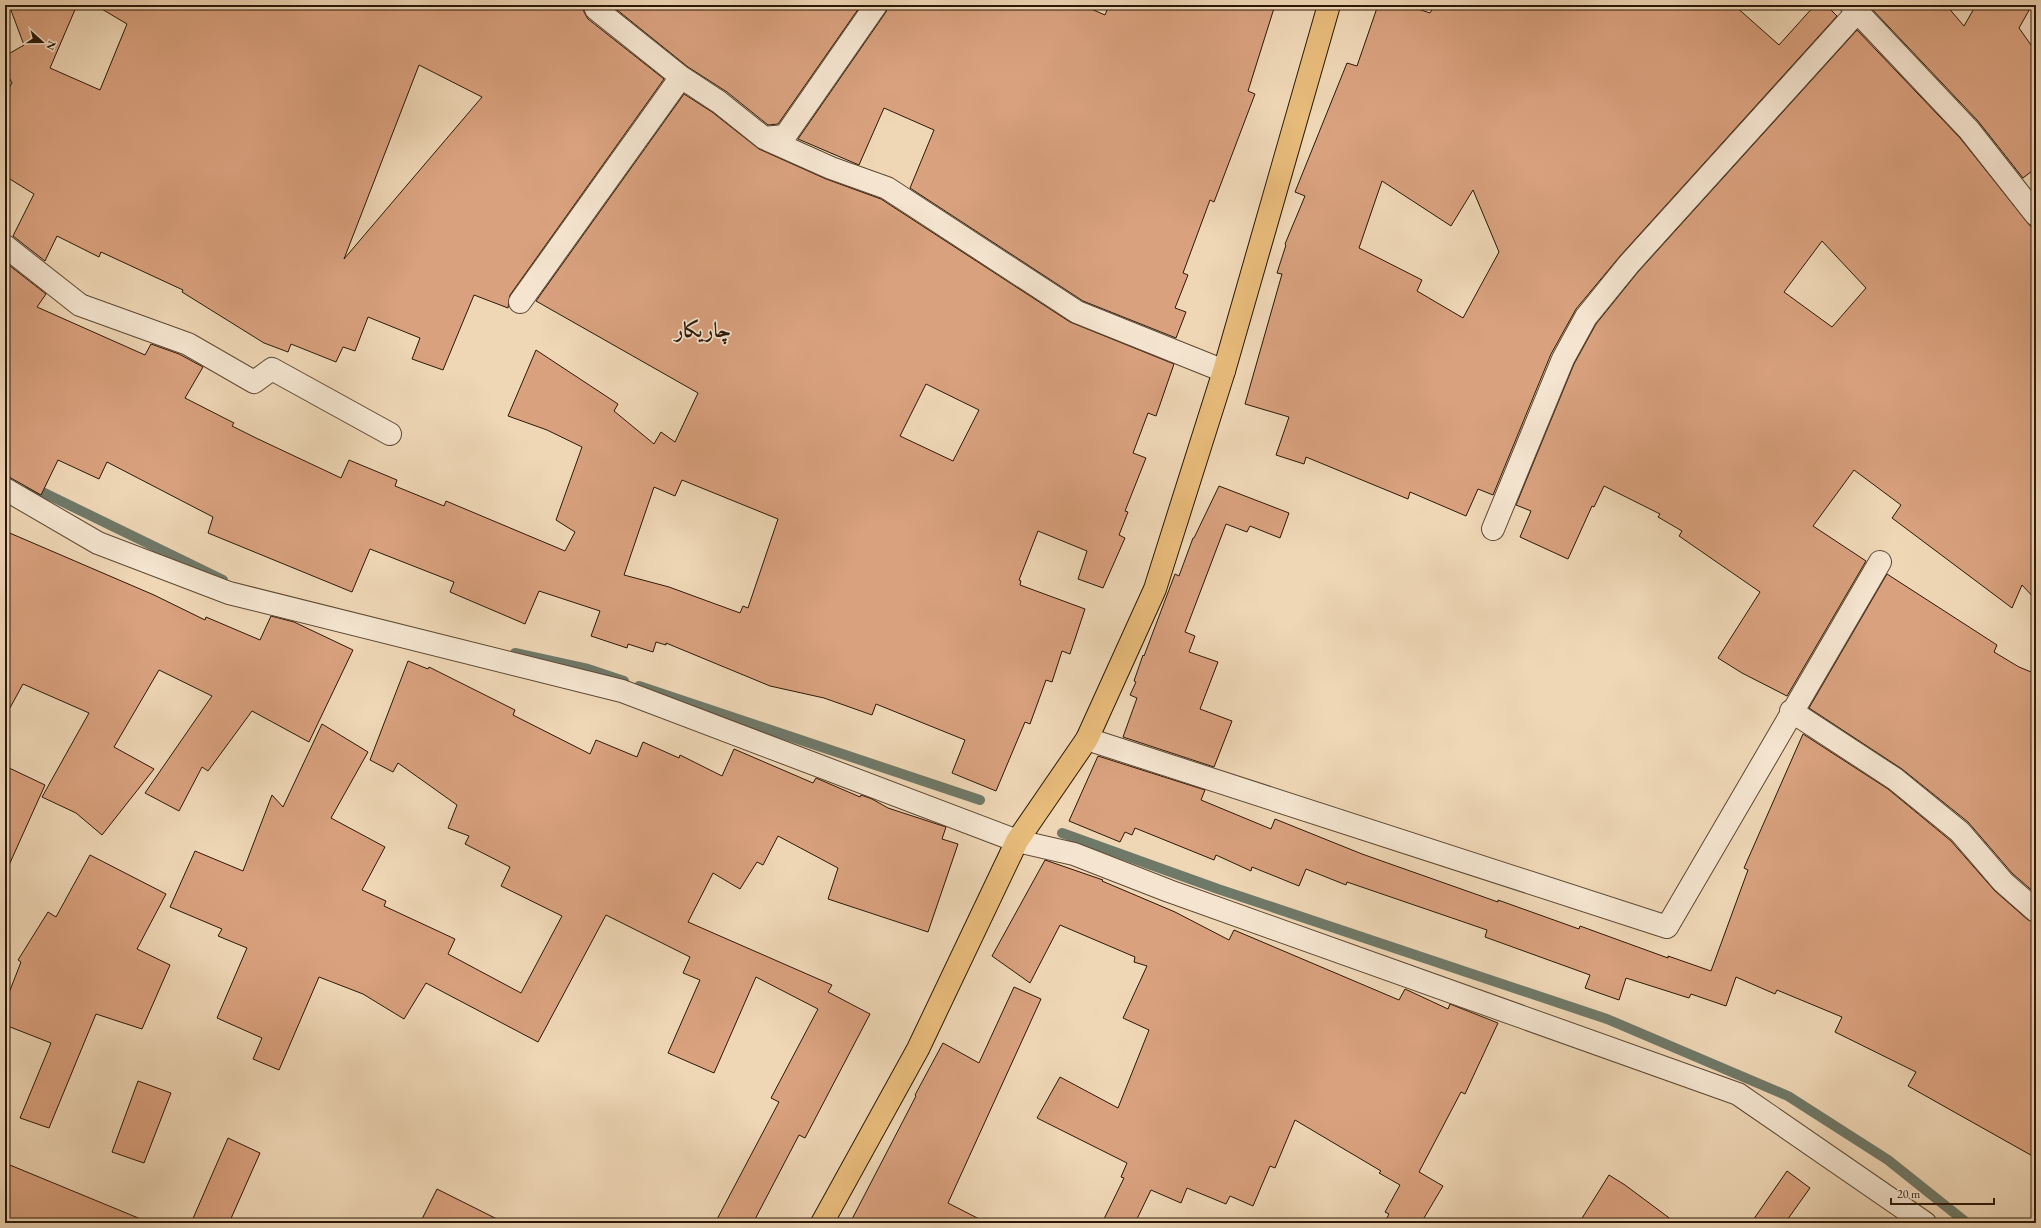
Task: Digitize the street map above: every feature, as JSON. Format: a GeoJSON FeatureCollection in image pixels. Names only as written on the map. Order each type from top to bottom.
{"type":"FeatureCollection","features":[{"type":"Feature","properties":{"kind":"main road"},"geometry":{"type":"LineString","coordinates":[[822,1223],[918,1049],[1017,841],[1087,739],[1155,589],[1224,371],[1329,5]]}},
{"type":"Feature","properties":{"kind":"street"},"geometry":{"type":"LineString","coordinates":[[594,5],[596,9],[681,77],[718,102],[764,138],[831,168],[888,188],[1077,312],[1224,371]]}},
{"type":"Feature","properties":{"kind":"street"},"geometry":{"type":"LineString","coordinates":[[764,138],[786,136],[876,5]]}},
{"type":"Feature","properties":{"kind":"street"},"geometry":{"type":"LineString","coordinates":[[1492,529],[1563,359],[1586,317],[1629,264],[1854,8],[1968,130],[2036,215]]}},
{"type":"Feature","properties":{"kind":"street"},"geometry":{"type":"LineString","coordinates":[[520,302],[681,77]]}},
{"type":"Feature","properties":{"kind":"street"},"geometry":{"type":"LineString","coordinates":[[5,246],[80,305],[188,344],[254,382],[272,369],[390,434]]}},
{"type":"Feature","properties":{"kind":"street"},"geometry":{"type":"LineString","coordinates":[[5,489],[98,543],[229,593],[622,691],[1017,841],[1074,854],[1177,894],[1738,1094],[1925,1223]]}},
{"type":"Feature","properties":{"kind":"street"},"geometry":{"type":"LineString","coordinates":[[1087,739],[1667,927],[1791,711],[1880,562]]}},
{"type":"Feature","properties":{"kind":"street"},"geometry":{"type":"LineString","coordinates":[[1791,711],[1895,779],[1942,817],[1960,832],[2003,882],[2036,911]]}},
{"type":"Feature","properties":{"kind":"building"},"geometry":{"type":"Polygon","coordinates":[[[9,5],[77,5],[50,68],[100,90],[127,24],[95,5],[583,5],[584,12],[588,19],[664,79],[510,295],[508,308],[474,295],[443,370],[412,359],[420,338],[368,317],[355,351],[343,347],[336,362],[291,344],[288,352],[264,343],[182,292],[183,290],[101,252],[99,257],[57,236],[45,261],[13,236],[34,194],[5,176],[5,94],[12,83],[5,69],[5,56],[24,45],[9,5]],[[419,65],[344,259],[482,97],[419,65]]]}},
{"type":"Feature","properties":{"kind":"building"},"geometry":{"type":"Polygon","coordinates":[[[611,5],[861,5],[778,124],[768,125],[727,92],[688,67],[611,5]]]}},
{"type":"Feature","properties":{"kind":"building"},"geometry":{"type":"Polygon","coordinates":[[[888,5],[1082,5],[1105,15],[1109,5],[1275,5],[1248,91],[1255,94],[1214,202],[1210,200],[1183,273],[1188,275],[1175,308],[1186,312],[1176,338],[1083,301],[910,188],[934,130],[884,108],[859,165],[798,139],[886,12],[888,5]]]}},
{"type":"Feature","properties":{"kind":"building"},"geometry":{"type":"Polygon","coordinates":[[[1378,5],[1406,5],[1430,13],[1435,5],[1734,5],[1779,45],[1815,5],[1826,5],[1837,16],[1620,256],[1576,309],[1551,354],[1493,495],[1478,489],[1466,516],[1410,492],[1408,499],[1306,457],[1304,464],[1276,455],[1289,417],[1245,404],[1282,274],[1277,273],[1286,245],[1285,244],[1305,196],[1295,192],[1347,63],[1357,66],[1378,5]],[[1382,181],[1359,248],[1422,280],[1417,291],[1463,318],[1499,252],[1473,190],[1451,226],[1382,181]]]}},
{"type":"Feature","properties":{"kind":"building"},"geometry":{"type":"Polygon","coordinates":[[[1873,5],[1946,5],[1964,26],[1976,5],[2032,5],[2019,28],[2036,52],[2036,168],[2023,178],[1978,121],[1870,7],[1873,5]]]}},
{"type":"Feature","properties":{"kind":"building"},"geometry":{"type":"Polygon","coordinates":[[[1857,30],[1960,138],[2036,233],[2036,600],[2022,585],[2012,608],[1892,518],[1901,505],[1854,470],[1813,526],[1866,561],[1787,696],[1742,673],[1718,658],[1760,592],[1679,536],[1682,531],[1658,517],[1660,514],[1604,486],[1594,507],[1592,506],[1568,559],[1520,537],[1531,511],[1516,505],[1574,364],[1596,324],[1638,272],[1857,30]],[[1822,241],[1784,292],[1832,327],[1866,288],[1822,241]]]}},
{"type":"Feature","properties":{"kind":"building"},"geometry":{"type":"Polygon","coordinates":[[[684,94],[712,112],[759,149],[826,179],[881,199],[1070,322],[1174,364],[1156,416],[1148,413],[1133,453],[1146,458],[1125,511],[1128,512],[1119,535],[1125,538],[1103,588],[1078,579],[1087,551],[1038,531],[1019,580],[1021,581],[1020,585],[1085,609],[1070,654],[1062,651],[1052,682],[1046,680],[1030,724],[1025,722],[996,791],[952,773],[965,740],[876,704],[872,715],[824,698],[770,686],[666,643],[666,645],[656,642],[653,652],[628,644],[627,648],[591,636],[600,611],[539,591],[525,624],[450,592],[454,582],[370,549],[352,592],[208,533],[213,517],[107,462],[99,479],[58,460],[41,495],[11,478],[5,477],[5,262],[46,294],[37,307],[145,355],[151,344],[179,354],[203,367],[185,398],[234,423],[232,426],[341,478],[349,460],[397,480],[395,486],[444,506],[446,501],[565,551],[575,532],[556,520],[582,447],[547,430],[508,416],[536,350],[618,404],[614,411],[654,444],[661,432],[675,442],[698,393],[536,301],[684,94]],[[926,384],[900,436],[953,461],[979,410],[926,384]],[[682,480],[675,496],[654,487],[624,575],[669,587],[740,613],[743,606],[748,608],[778,519],[682,480]]]}},
{"type":"Feature","properties":{"kind":"building"},"geometry":{"type":"Polygon","coordinates":[[[1219,486],[1289,513],[1280,538],[1250,526],[1247,532],[1226,524],[1185,632],[1195,636],[1189,652],[1218,662],[1200,709],[1232,721],[1214,767],[1123,737],[1137,698],[1130,695],[1136,682],[1134,681],[1143,655],[1144,656],[1175,574],[1179,576],[1193,538],[1219,486]]]}},
{"type":"Feature","properties":{"kind":"building"},"geometry":{"type":"Polygon","coordinates":[[[5,531],[154,595],[205,620],[206,617],[260,640],[271,616],[294,622],[353,650],[309,742],[252,711],[208,771],[202,767],[179,811],[145,793],[212,696],[159,670],[114,747],[154,769],[102,835],[76,813],[42,797],[89,713],[23,684],[5,717],[5,531]]]}},
{"type":"Feature","properties":{"kind":"building"},"geometry":{"type":"Polygon","coordinates":[[[1887,574],[1997,645],[1994,652],[2019,667],[2036,674],[2036,894],[2012,873],[1968,822],[1902,769],[1809,708],[1887,574]]]}},
{"type":"Feature","properties":{"kind":"building"},"geometry":{"type":"Polygon","coordinates":[[[408,661],[428,669],[429,667],[515,710],[513,715],[590,754],[596,740],[637,757],[643,742],[679,758],[680,755],[722,776],[734,749],[813,783],[816,778],[860,797],[861,795],[872,799],[888,808],[946,827],[942,839],[958,844],[928,932],[828,899],[838,868],[778,836],[763,865],[757,862],[740,889],[713,873],[688,922],[832,985],[828,992],[870,1014],[805,1138],[799,1135],[753,1223],[715,1223],[779,1102],[771,1098],[818,1009],[756,977],[714,1073],[668,1053],[700,980],[683,973],[690,957],[606,915],[538,1042],[426,983],[404,1019],[363,994],[319,977],[279,1070],[253,1059],[262,1038],[217,1018],[247,948],[218,936],[222,929],[170,907],[195,851],[243,871],[272,795],[283,807],[322,724],[368,752],[331,818],[385,847],[362,890],[386,901],[384,906],[455,939],[448,954],[521,993],[562,916],[501,886],[510,867],[465,844],[469,836],[448,828],[457,805],[398,763],[393,772],[370,760],[408,661]]]}},
{"type":"Feature","properties":{"kind":"building"},"geometry":{"type":"Polygon","coordinates":[[[1803,734],[1888,789],[1951,841],[1995,891],[2028,920],[2036,923],[2036,1158],[1908,1086],[1916,1072],[1835,1032],[1842,1017],[1777,990],[1775,994],[1736,977],[1726,1006],[1691,994],[1689,998],[1626,978],[1619,1000],[1585,988],[1590,975],[1485,937],[1487,930],[1347,882],[1346,885],[1306,869],[1299,886],[1252,867],[1251,871],[1216,855],[1214,860],[1135,828],[1132,835],[1125,832],[1120,842],[1069,821],[1098,756],[1205,790],[1201,800],[1271,829],[1275,819],[1362,854],[1498,902],[1498,900],[1579,929],[1580,926],[1668,958],[1668,956],[1711,971],[1748,870],[1744,868],[1803,734]]]}},
{"type":"Feature","properties":{"kind":"building"},"geometry":{"type":"Polygon","coordinates":[[[5,766],[45,785],[5,874],[5,766]]]}},
{"type":"Feature","properties":{"kind":"building"},"geometry":{"type":"Polygon","coordinates":[[[90,855],[166,894],[137,949],[170,965],[142,1029],[96,1014],[49,1128],[20,1118],[51,1043],[5,1025],[5,1003],[21,962],[18,960],[48,912],[56,917],[90,855]]]}},
{"type":"Feature","properties":{"kind":"building"},"geometry":{"type":"Polygon","coordinates":[[[1045,860],[1103,880],[1102,881],[1175,912],[1229,940],[1234,930],[1399,1000],[1405,989],[1448,1009],[1450,1004],[1498,1023],[1465,1094],[1461,1092],[1419,1172],[1443,1186],[1421,1223],[1384,1223],[1389,1214],[1385,1212],[1400,1185],[1379,1173],[1381,1171],[1295,1120],[1275,1168],[1270,1166],[1253,1206],[1230,1196],[1226,1204],[1187,1188],[1181,1203],[1151,1190],[1135,1223],[1102,1223],[1124,1178],[1121,1177],[1127,1163],[1037,1118],[1060,1077],[1118,1108],[1149,1030],[1123,1018],[1147,966],[1134,962],[1135,957],[1060,925],[1030,983],[992,956],[1045,860]]]}},
{"type":"Feature","properties":{"kind":"building"},"geometry":{"type":"Polygon","coordinates":[[[1014,987],[1041,999],[948,1203],[987,1223],[850,1223],[943,1043],[979,1063],[1014,987]]]}},
{"type":"Feature","properties":{"kind":"building"},"geometry":{"type":"Polygon","coordinates":[[[138,1081],[171,1093],[144,1163],[112,1152],[138,1081]]]}},
{"type":"Feature","properties":{"kind":"building"},"geometry":{"type":"Polygon","coordinates":[[[228,1138],[260,1153],[229,1223],[191,1223],[228,1138]]]}},
{"type":"Feature","properties":{"kind":"building"},"geometry":{"type":"Polygon","coordinates":[[[5,1163],[148,1222],[148,1223],[5,1223],[5,1163]]]}},
{"type":"Feature","properties":{"kind":"building"},"geometry":{"type":"Polygon","coordinates":[[[1787,1171],[1810,1188],[1785,1223],[1751,1223],[1787,1171]]]}},
{"type":"Feature","properties":{"kind":"building"},"geometry":{"type":"Polygon","coordinates":[[[1609,1175],[1625,1185],[1676,1223],[1579,1223],[1609,1175]]]}},
{"type":"Feature","properties":{"kind":"building"},"geometry":{"type":"Polygon","coordinates":[[[437,1189],[505,1223],[420,1223],[437,1189]]]}},
{"type":"Feature","properties":{"kind":"waterway"},"geometry":{"type":"LineString","coordinates":[[30,486],[223,580]]}},
{"type":"Feature","properties":{"kind":"waterway"},"geometry":{"type":"LineString","coordinates":[[515,653],[588,669],[624,681]]}},
{"type":"Feature","properties":{"kind":"waterway"},"geometry":{"type":"LineString","coordinates":[[639,686],[980,800]]}},
{"type":"Feature","properties":{"kind":"waterway"},"geometry":{"type":"LineString","coordinates":[[1062,833],[1218,889],[1607,1019],[1788,1096],[1888,1160],[1967,1223]]}},
{"type":"Feature","properties":{"kind":"district","name":"چاریکار"},"geometry":{"type":"Point","coordinates":[703,330]}}]}
